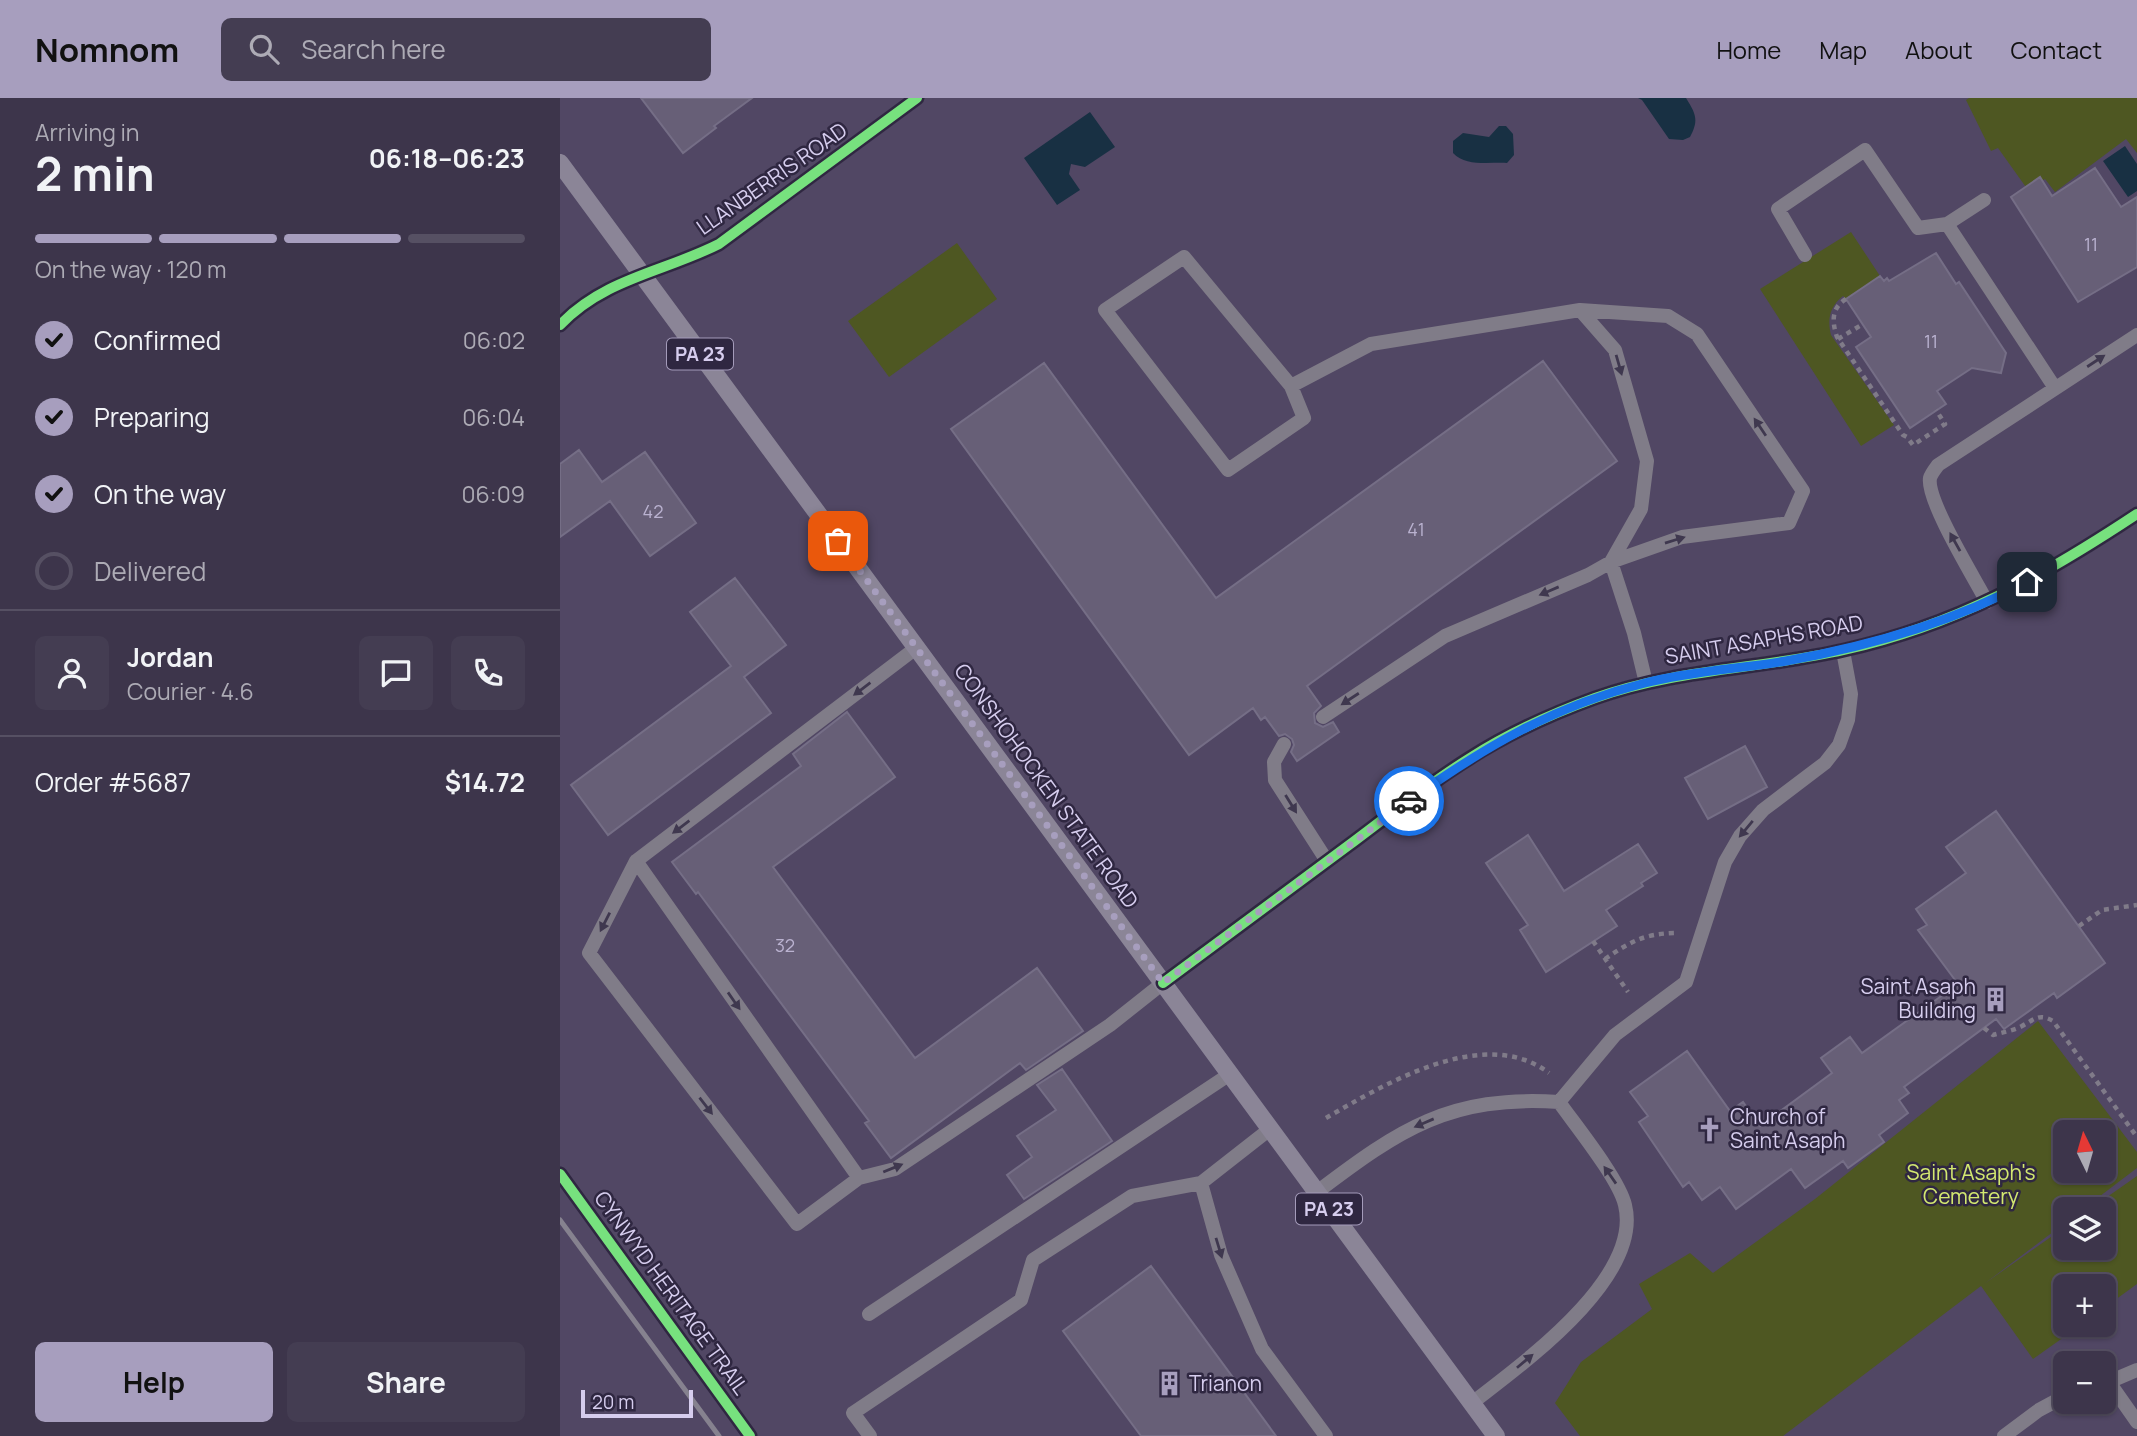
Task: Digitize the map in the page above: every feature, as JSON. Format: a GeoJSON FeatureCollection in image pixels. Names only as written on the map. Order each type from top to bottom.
{"type":"FeatureCollection","features":[{"type":"Feature","properties":{"kind":"main road","name":"CONSHOHOCKEN STATE ROAD"},"geometry":{"type":"LineString","coordinates":[[563,171],[1496,1436]]}},
{"type":"Feature","properties":{"kind":"street","name":"LLANBERRIS ROAD"},"geometry":{"type":"LineString","coordinates":[[560,325],[584,304],[613,286],[719,244],[917,98]]}},
{"type":"Feature","properties":{"kind":"street"},"geometry":{"type":"LineString","coordinates":[[1805,255],[1778,209],[1865,150],[1918,228],[1947,224],[1984,201]]}},
{"type":"Feature","properties":{"kind":"street"},"geometry":{"type":"LineString","coordinates":[[1947,224],[2055,388]]}},
{"type":"Feature","properties":{"kind":"street"},"geometry":{"type":"LineString","coordinates":[[1184,257],[1291,386],[1304,418],[1227,470],[1105,310],[1184,257]]}},
{"type":"Feature","properties":{"kind":"street"},"geometry":{"type":"LineString","coordinates":[[1580,310],[1615,350],[1647,461],[1641,509],[1611,562],[1634,633],[1646,683]]}},
{"type":"Feature","properties":{"kind":"street"},"geometry":{"type":"LineString","coordinates":[[1291,386],[1371,344],[1580,310],[1668,316],[1697,334],[1803,492],[1789,523],[1682,537],[1611,562],[1588,575],[1446,636],[1323,717]]}},
{"type":"Feature","properties":{"kind":"street"},"geometry":{"type":"LineString","coordinates":[[1987,602],[1944,524],[1930,492],[1930,477],[1938,465],[2137,335]]}},
{"type":"Feature","properties":{"kind":"street","name":"SAINT ASAPHS ROAD"},"geometry":{"type":"LineString","coordinates":[[859,1178],[895,1169],[1110,1025],[1469,758],[1511,734],[1597,697],[1646,683],[1843,651],[1906,633],[1987,602],[2053,568],[2137,514]]}},
{"type":"Feature","properties":{"kind":"street"},"geometry":{"type":"LineString","coordinates":[[636,861],[859,1178],[797,1224],[589,953],[636,861],[916,648]]}},
{"type":"Feature","properties":{"kind":"street"},"geometry":{"type":"LineString","coordinates":[[1317,1192],[1385,1142],[1426,1121],[1490,1103],[1563,1097],[1615,1035],[1686,982],[1726,862],[1740,836],[1763,810],[1825,764],[1839,745],[1848,720],[1851,694],[1843,651]]}},
{"type":"Feature","properties":{"kind":"street"},"geometry":{"type":"LineString","coordinates":[[1284,744],[1274,762],[1275,780],[1327,862]]}},
{"type":"Feature","properties":{"kind":"street"},"geometry":{"type":"LineString","coordinates":[[869,1314],[1230,1074]]}},
{"type":"Feature","properties":{"kind":"street"},"geometry":{"type":"LineString","coordinates":[[1472,1404],[1528,1359],[1587,1303],[1612,1269],[1623,1245],[1627,1225],[1625,1205],[1618,1187],[1563,1097]]}},
{"type":"Feature","properties":{"kind":"street"},"geometry":{"type":"LineString","coordinates":[[870,1436],[853,1413],[1021,1300],[1033,1260],[1132,1196],[1201,1183],[1270,1129]]}},
{"type":"Feature","properties":{"kind":"street"},"geometry":{"type":"LineString","coordinates":[[1201,1183],[1221,1255],[1262,1349],[1326,1436]]}},
{"type":"Feature","properties":{"kind":"street"},"geometry":{"type":"LineString","coordinates":[[2116,1379],[2137,1370]]}},
{"type":"Feature","properties":{"kind":"street"},"geometry":{"type":"LineString","coordinates":[[2116,1396],[2137,1422]]}},
{"type":"Feature","properties":{"kind":"street"},"geometry":{"type":"LineString","coordinates":[[2004,1436],[2039,1409],[2053,1402]]}},
{"type":"Feature","properties":{"kind":"path"},"geometry":{"type":"LineString","coordinates":[[1846,299],[1839,303],[1833,314],[1833,325],[1838,339],[1902,435],[1908,437],[1913,445],[1945,424],[1936,410]]}},
{"type":"Feature","properties":{"kind":"path"},"geometry":{"type":"LineString","coordinates":[[1838,339],[1863,324]]}},
{"type":"Feature","properties":{"kind":"path"},"geometry":{"type":"LineString","coordinates":[[2079,926],[2102,910],[2137,905]]}},
{"type":"Feature","properties":{"kind":"path"},"geometry":{"type":"LineString","coordinates":[[1605,959],[1640,937],[1654,933],[1678,933],[1702,938]]}},
{"type":"Feature","properties":{"kind":"path"},"geometry":{"type":"LineString","coordinates":[[1593,941],[1642,1013]]}},
{"type":"Feature","properties":{"kind":"path"},"geometry":{"type":"LineString","coordinates":[[1984,1028],[1993,1035],[2022,1026],[2033,1018],[2044,1016],[2053,1021],[2137,1138]]}},
{"type":"Feature","properties":{"kind":"path"},"geometry":{"type":"LineString","coordinates":[[1326,1118],[1405,1075],[1439,1062],[1474,1056],[1505,1057],[1532,1062],[1548,1072],[1563,1097]]}},
{"type":"Feature","properties":{"kind":"green space"},"geometry":{"type":"Polygon","coordinates":[[[2137,98],[2137,153],[2126,139],[2055,192],[2045,179],[2028,190],[1998,148],[1991,151],[1966,100],[2137,98]]]}},
{"type":"Feature","properties":{"kind":"green space"},"geometry":{"type":"Polygon","coordinates":[[[1851,232],[1880,276],[1846,299],[1843,296],[1835,304],[1829,324],[1831,335],[1894,425],[1861,446],[1760,289],[1851,232]]]}},
{"type":"Feature","properties":{"kind":"green space"},"geometry":{"type":"Polygon","coordinates":[[[957,243],[997,299],[889,377],[848,321],[957,243]]]}},
{"type":"Feature","properties":{"kind":"green space","name":"Saint Asaph's Cemetery"},"geometry":{"type":"Polygon","coordinates":[[[2038,1021],[2113,1120],[2053,1120],[2053,1183],[2116,1183],[2116,1124],[2137,1152],[2137,1168],[2099,1197],[2053,1197],[2053,1232],[1984,1284],[2053,1235],[2053,1260],[2116,1260],[2116,1197],[2107,1197],[2137,1176],[2137,1284],[2116,1299],[2116,1274],[2053,1274],[2053,1337],[2064,1337],[2033,1359],[1981,1286],[1783,1436],[1580,1436],[1555,1403],[1581,1362],[1652,1309],[1639,1284],[1690,1253],[1713,1273],[1815,1199],[2038,1021]]]}},
{"type":"Feature","properties":{"kind":"water"},"geometry":{"type":"Polygon","coordinates":[[[1638,98],[1686,98],[1695,117],[1695,126],[1690,137],[1683,140],[1669,139],[1638,98]]]}},
{"type":"Feature","properties":{"kind":"water"},"geometry":{"type":"Polygon","coordinates":[[[1090,112],[1115,147],[1085,167],[1071,164],[1069,174],[1080,190],[1057,205],[1024,158],[1090,112]]]}},
{"type":"Feature","properties":{"kind":"water"},"geometry":{"type":"Polygon","coordinates":[[[1499,126],[1506,126],[1513,134],[1514,155],[1507,163],[1471,162],[1453,153],[1453,141],[1463,133],[1489,137],[1499,126]]]}},
{"type":"Feature","properties":{"kind":"water"},"geometry":{"type":"Polygon","coordinates":[[[2125,146],[2137,164],[2137,191],[2128,197],[2103,161],[2125,146]]]}},
{"type":"Feature","properties":{"kind":"building"},"geometry":{"type":"Polygon","coordinates":[[[641,98],[752,98],[683,153],[641,98]]]}},
{"type":"Feature","properties":{"kind":"building"},"geometry":{"type":"Polygon","coordinates":[[[2095,168],[2121,207],[2137,197],[2137,267],[2078,302],[2011,197],[2040,177],[2052,196],[2095,168]]]}},
{"type":"Feature","properties":{"kind":"building"},"geometry":{"type":"Polygon","coordinates":[[[1936,253],[1956,284],[1959,282],[2006,353],[2001,373],[1972,368],[1937,391],[1946,404],[1910,428],[1856,347],[1871,337],[1846,299],[1880,276],[1884,281],[1887,278],[1889,281],[1936,253]]]}},
{"type":"Feature","properties":{"kind":"building"},"geometry":{"type":"Polygon","coordinates":[[[1543,361],[1617,461],[1307,686],[1321,706],[1314,713],[1315,723],[1323,727],[1333,722],[1339,732],[1297,761],[1291,752],[1294,745],[1292,739],[1285,734],[1279,736],[1265,717],[1261,720],[1253,708],[1189,755],[951,429],[1044,363],[1216,598],[1543,361]]]}},
{"type":"Feature","properties":{"kind":"building"},"geometry":{"type":"Polygon","coordinates":[[[579,450],[602,482],[645,452],[696,523],[650,556],[610,501],[560,537],[560,464],[579,450]]]}},
{"type":"Feature","properties":{"kind":"building"},"geometry":{"type":"Polygon","coordinates":[[[735,578],[786,645],[744,677],[771,713],[608,835],[571,785],[731,666],[690,612],[735,578]]]}},
{"type":"Feature","properties":{"kind":"building"},"geometry":{"type":"Polygon","coordinates":[[[847,712],[895,777],[773,867],[915,1058],[1037,968],[1083,1031],[1026,1070],[1020,1063],[891,1158],[865,1123],[869,1121],[698,892],[696,894],[672,862],[801,766],[793,754],[847,712]]]}},
{"type":"Feature","properties":{"kind":"building"},"geometry":{"type":"Polygon","coordinates":[[[1745,746],[1767,787],[1708,819],[1685,778],[1745,746]]]}},
{"type":"Feature","properties":{"kind":"building","name":"Saint Asaph Building"},"geometry":{"type":"Polygon","coordinates":[[[1996,811],[2105,963],[2057,998],[2054,993],[2004,1029],[1996,1019],[1904,1087],[1909,1093],[1899,1100],[1908,1113],[1879,1135],[1884,1142],[1848,1168],[1843,1161],[1805,1188],[1791,1169],[1736,1209],[1720,1187],[1702,1200],[1689,1182],[1683,1187],[1639,1122],[1648,1116],[1630,1092],[1687,1051],[1730,1111],[1743,1102],[1760,1126],[1832,1073],[1821,1058],[1850,1037],[1862,1053],[1958,984],[1918,930],[1927,925],[1916,909],[1966,873],[1946,847],[1996,811]]]}},
{"type":"Feature","properties":{"kind":"building"},"geometry":{"type":"Polygon","coordinates":[[[1528,835],[1564,891],[1638,844],[1657,873],[1641,883],[1643,886],[1606,910],[1617,926],[1546,972],[1520,930],[1528,925],[1486,863],[1528,835]]]}},
{"type":"Feature","properties":{"kind":"building"},"geometry":{"type":"Polygon","coordinates":[[[1062,1069],[1112,1141],[1024,1199],[1007,1175],[1032,1157],[1017,1136],[1056,1110],[1037,1085],[1062,1069]]]}},
{"type":"Feature","properties":{"kind":"building","name":"Trianon"},"geometry":{"type":"Polygon","coordinates":[[[1151,1266],[1276,1436],[1141,1436],[1063,1331],[1151,1266]]]}},
{"type":"Feature","properties":{"kind":"railway"},"geometry":{"type":"LineString","coordinates":[[560,1220],[719,1436]]}},
{"type":"Feature","properties":{"kind":"cycle path"},"geometry":{"type":"LineString","coordinates":[[560,325],[596,296],[719,244],[917,98]]}},
{"type":"Feature","properties":{"kind":"cycle path"},"geometry":{"type":"LineString","coordinates":[[1163,983],[1439,778],[1500,740],[1531,725],[1625,688],[1687,675],[1844,650],[1924,627],[1961,613],[2032,578],[2137,514]]}},
{"type":"Feature","properties":{"kind":"cycle path","name":"CYNWYD HERITAGE TRAIL"},"geometry":{"type":"LineString","coordinates":[[560,1174],[750,1436]]}},
{"type":"Feature","properties":{"kind":"way so far"},"geometry":{"type":"LineString","coordinates":[[838,541],[1163,983],[1409,801]]}},
{"type":"Feature","properties":{"kind":"place","name":"Saint Asaph Building"},"geometry":{"type":"Point","coordinates":[1996,999]}},
{"type":"Feature","properties":{"kind":"place","name":"Church of Saint Asaph"},"geometry":{"type":"Point","coordinates":[1710,1129]}},
{"type":"Feature","properties":{"kind":"place","name":"Trianon"},"geometry":{"type":"Point","coordinates":[1169,1384]}},
{"type":"Feature","properties":{"kind":"route"},"geometry":{"type":"LineString","coordinates":[[1409,801],[1469,758],[1511,734],[1597,697],[1695,673],[1783,662],[1866,645],[1957,615],[2027,582]]}}]}
